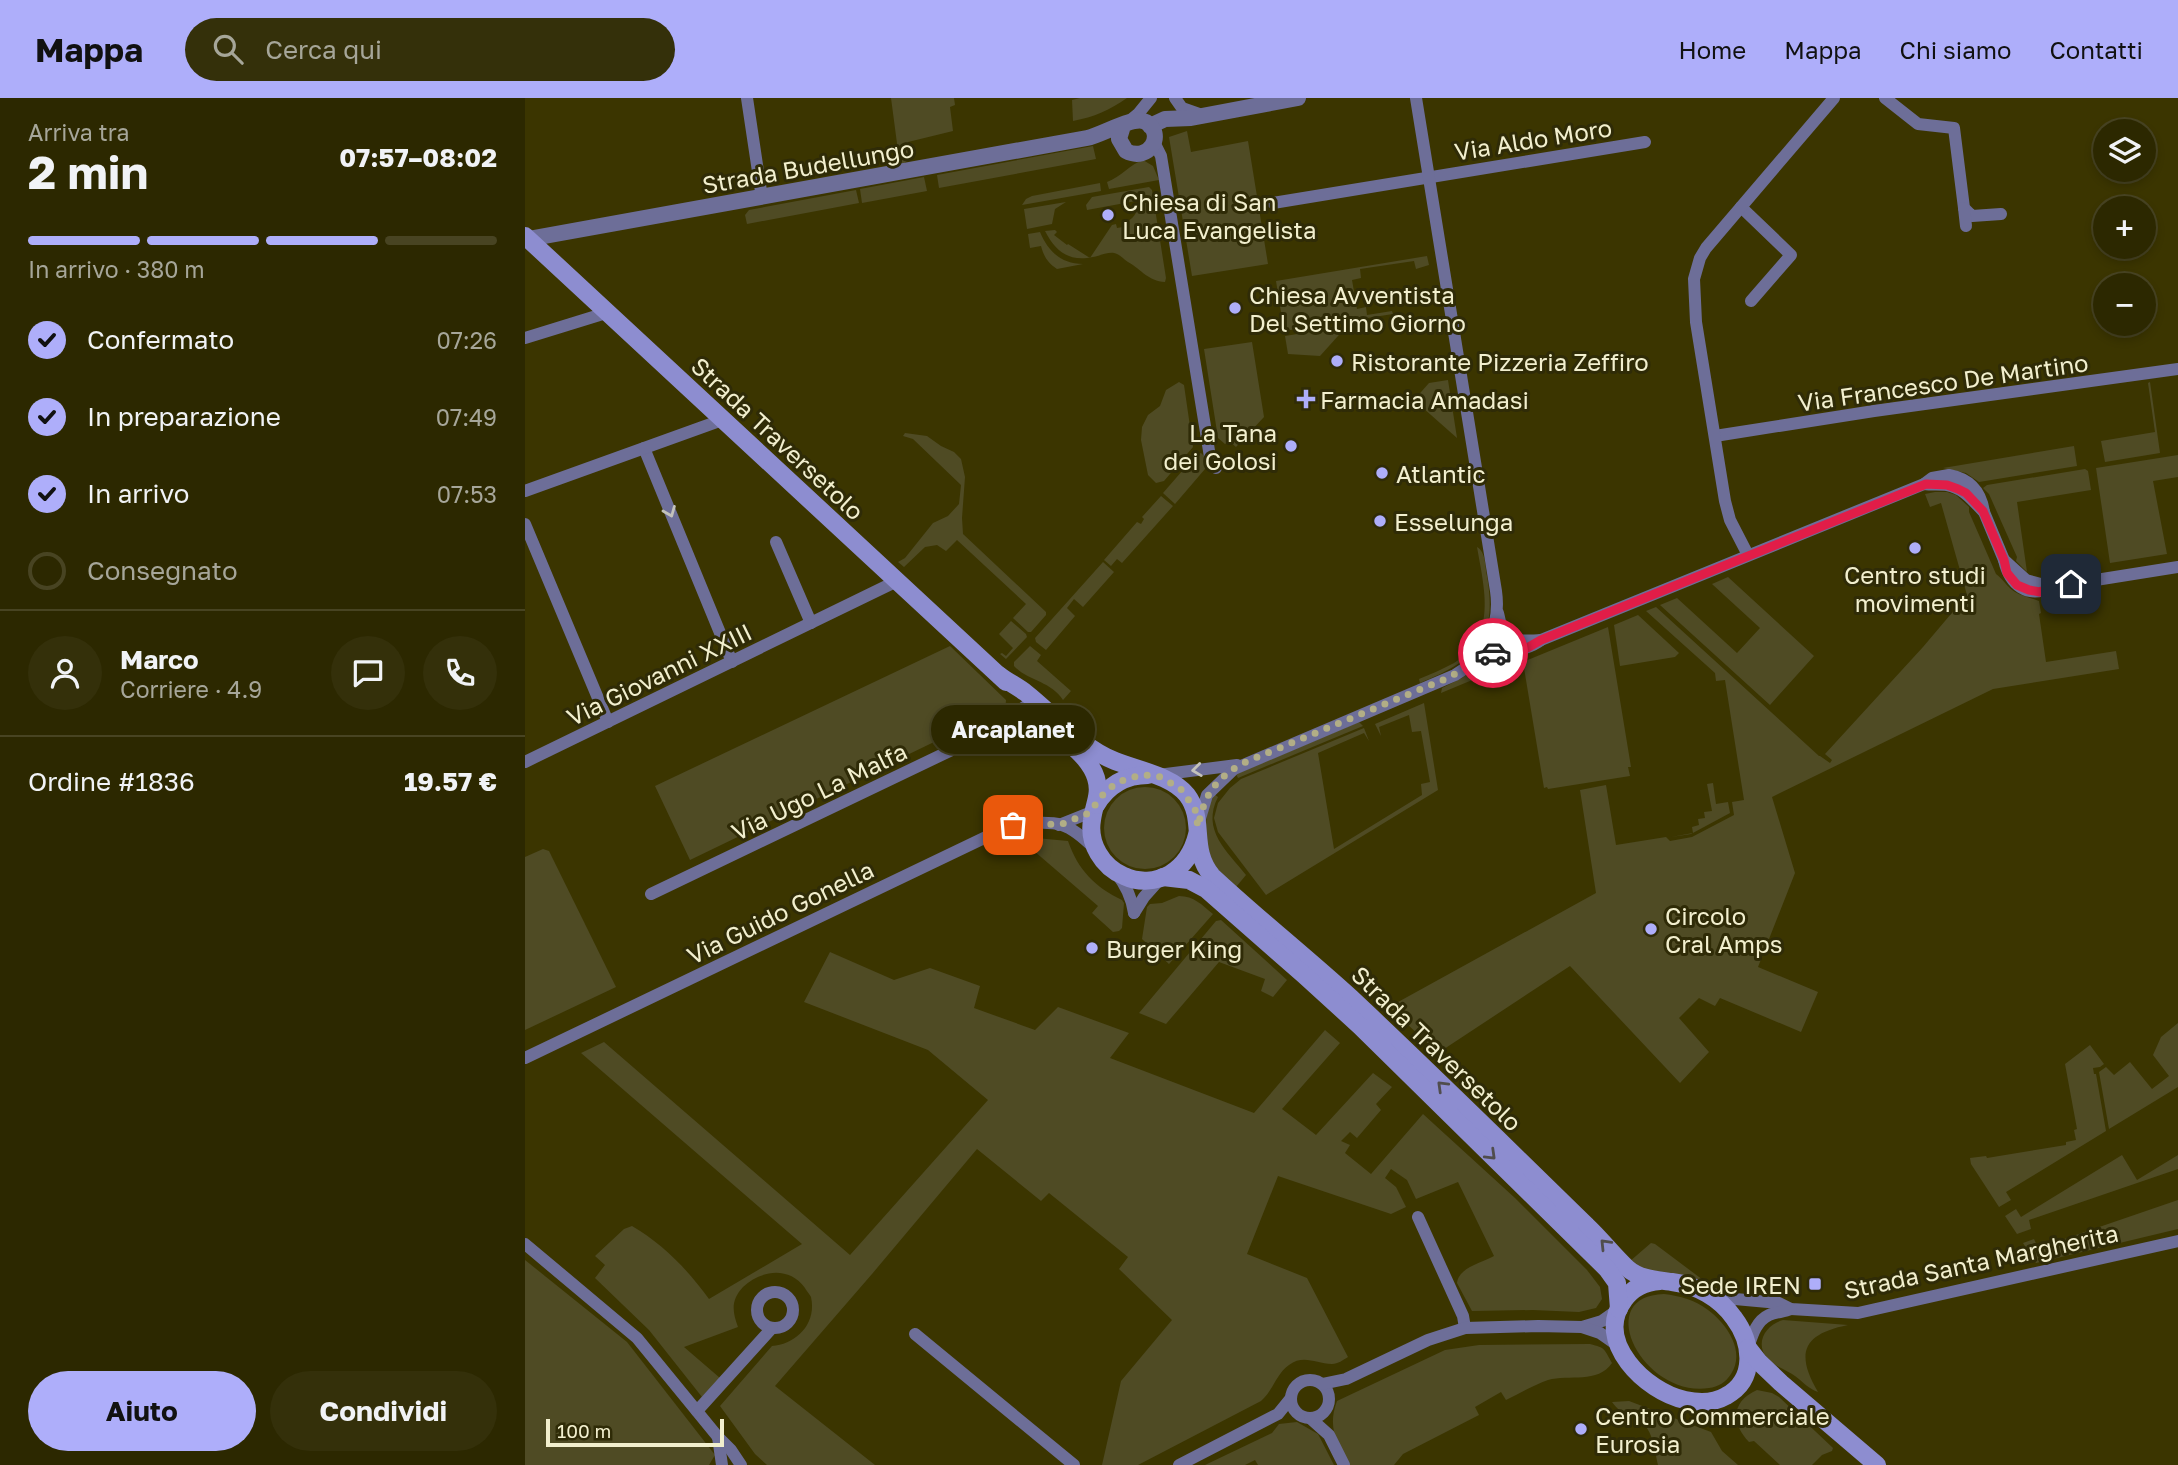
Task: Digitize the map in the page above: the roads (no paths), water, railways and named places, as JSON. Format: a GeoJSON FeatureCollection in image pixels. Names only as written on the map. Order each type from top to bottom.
{"type":"FeatureCollection","features":[{"type":"Feature","properties":{"kind":"main road","name":"Strada Traversetolo"},"geometry":{"type":"LineString","coordinates":[[527,237],[1077,750],[1091,767],[1098,786],[1091,828],[1097,851]]}},
{"type":"Feature","properties":{"kind":"main road","name":"Strada Traversetolo"},"geometry":{"type":"LineString","coordinates":[[1032,710],[1103,756],[1173,783],[1186,794],[1195,809],[1203,860],[1212,876],[1360,1007],[1591,1229],[1630,1270],[1645,1278],[1684,1284],[1708,1294],[1722,1304],[1734,1317],[1748,1348],[1759,1362],[1876,1464]]}},
{"type":"Feature","properties":{"kind":"main road"},"geometry":{"type":"LineString","coordinates":[[1096,805],[1105,792],[1118,782],[1133,776],[1153,775]]}},
{"type":"Feature","properties":{"kind":"main road"},"geometry":{"type":"LineString","coordinates":[[1163,877],[1175,871],[1187,859],[1197,831]]}},
{"type":"Feature","properties":{"kind":"main road"},"geometry":{"type":"LineString","coordinates":[[1097,851],[1112,870]]}},
{"type":"Feature","properties":{"kind":"main road","name":"Strada Traversetolo"},"geometry":{"type":"LineString","coordinates":[[1112,870],[1134,880],[1163,877],[1189,880],[1201,886],[1360,1026],[1607,1269],[1616,1283],[1619,1309],[1615,1328],[1620,1347]]}},
{"type":"Feature","properties":{"kind":"main road"},"geometry":{"type":"LineString","coordinates":[[1619,1309],[1625,1298],[1635,1289],[1660,1281]]}},
{"type":"Feature","properties":{"kind":"main road"},"geometry":{"type":"LineString","coordinates":[[1620,1347],[1641,1378],[1676,1398],[1710,1401],[1726,1396],[1736,1389],[1764,1382],[1781,1383]]}},
{"type":"Feature","properties":{"kind":"main road"},"geometry":{"type":"LineString","coordinates":[[1736,1389],[1747,1371],[1748,1348]]}},
{"type":"Feature","properties":{"kind":"street"},"geometry":{"type":"LineString","coordinates":[[747,98],[762,198]]}},
{"type":"Feature","properties":{"kind":"street"},"geometry":{"type":"LineString","coordinates":[[1120,144],[1119,135],[1125,124],[1138,114],[1151,98]]}},
{"type":"Feature","properties":{"kind":"street"},"geometry":{"type":"LineString","coordinates":[[1160,98],[1151,111],[1153,160],[1164,182],[1211,463],[1216,468]]}},
{"type":"Feature","properties":{"kind":"street"},"geometry":{"type":"LineString","coordinates":[[1175,98],[1187,111],[1206,115]]}},
{"type":"Feature","properties":{"kind":"street"},"geometry":{"type":"LineString","coordinates":[[1150,137],[1183,119],[1298,98]]}},
{"type":"Feature","properties":{"kind":"street"},"geometry":{"type":"LineString","coordinates":[[1416,98],[1497,608],[1500,623],[1509,635]]}},
{"type":"Feature","properties":{"kind":"street"},"geometry":{"type":"LineString","coordinates":[[1748,555],[1727,512],[1696,322],[1694,279],[1706,248],[1834,98]]}},
{"type":"Feature","properties":{"kind":"street"},"geometry":{"type":"LineString","coordinates":[[1885,98],[1918,124],[1954,128],[1966,226]]}},
{"type":"Feature","properties":{"kind":"street","name":"Strada Budellungo"},"geometry":{"type":"LineString","coordinates":[[527,237],[762,198],[1095,136],[1140,120],[1150,137],[1129,153],[1120,144],[1095,136]]}},
{"type":"Feature","properties":{"kind":"street","name":"Via Aldo Moro"},"geometry":{"type":"LineString","coordinates":[[1273,203],[1645,142]]}},
{"type":"Feature","properties":{"kind":"street"},"geometry":{"type":"LineString","coordinates":[[1741,208],[1791,255],[1751,301]]}},
{"type":"Feature","properties":{"kind":"street"},"geometry":{"type":"LineString","coordinates":[[1964,208],[1972,216],[2001,214]]}},
{"type":"Feature","properties":{"kind":"street"},"geometry":{"type":"LineString","coordinates":[[525,338],[606,313]]}},
{"type":"Feature","properties":{"kind":"street","name":"Via Francesco De Martino"},"geometry":{"type":"LineString","coordinates":[[1715,436],[2178,369]]}},
{"type":"Feature","properties":{"kind":"street"},"geometry":{"type":"LineString","coordinates":[[525,491],[722,421]]}},
{"type":"Feature","properties":{"kind":"street"},"geometry":{"type":"LineString","coordinates":[[644,449],[732,662]]}},
{"type":"Feature","properties":{"kind":"street"},"geometry":{"type":"LineString","coordinates":[[1197,831],[1207,795],[1220,780],[1241,764],[1450,677],[1483,657],[1527,648],[1924,484],[1930,478],[1960,478],[1976,490],[1983,502],[1984,512],[2008,575],[2019,586],[2037,592],[2052,587],[2178,568]]}},
{"type":"Feature","properties":{"kind":"street"},"geometry":{"type":"LineString","coordinates":[[525,524],[608,722]]}},
{"type":"Feature","properties":{"kind":"street"},"geometry":{"type":"LineString","coordinates":[[776,542],[811,623]]}},
{"type":"Feature","properties":{"kind":"street","name":"Via Giovanni XXIII"},"geometry":{"type":"LineString","coordinates":[[525,762],[897,581]]}},
{"type":"Feature","properties":{"kind":"street"},"geometry":{"type":"LineString","coordinates":[[1497,608],[1489,644],[1493,649],[1503,651]]}},
{"type":"Feature","properties":{"kind":"street"},"geometry":{"type":"LineString","coordinates":[[1469,666],[1494,634],[1509,635],[1520,642],[1541,640]]}},
{"type":"Feature","properties":{"kind":"street","name":"Via Ugo La Malfa"},"geometry":{"type":"LineString","coordinates":[[652,894],[1032,710]]}},
{"type":"Feature","properties":{"kind":"street"},"geometry":{"type":"LineString","coordinates":[[1153,775],[1241,764]]}},
{"type":"Feature","properties":{"kind":"street","name":"Via Guido Gonella"},"geometry":{"type":"LineString","coordinates":[[1058,825],[1089,813],[1096,805]]}},
{"type":"Feature","properties":{"kind":"street","name":"Via Guido Gonella"},"geometry":{"type":"LineString","coordinates":[[525,1058],[995,832],[1019,824],[1065,826],[1097,851]]}},
{"type":"Feature","properties":{"kind":"street"},"geometry":{"type":"LineString","coordinates":[[1112,870],[1122,881],[1133,905],[1134,914],[1154,884],[1163,877]]}},
{"type":"Feature","properties":{"kind":"street"},"geometry":{"type":"LineString","coordinates":[[1418,1217],[1463,1316],[1465,1328]]}},
{"type":"Feature","properties":{"kind":"street","name":"Strada Santa Margherita"},"geometry":{"type":"LineString","coordinates":[[1748,1348],[1755,1329],[1770,1314],[1791,1309],[1858,1313],[2178,1241]]}},
{"type":"Feature","properties":{"kind":"street"},"geometry":{"type":"LineString","coordinates":[[525,1244],[637,1338],[741,1465]]}},
{"type":"Feature","properties":{"kind":"street","name":"Strada Santa Margherita"},"geometry":{"type":"LineString","coordinates":[[1708,1294],[1779,1303],[1791,1309]]}},
{"type":"Feature","properties":{"kind":"street"},"geometry":{"type":"LineString","coordinates":[[1581,1327],[1602,1321],[1619,1309]]}},
{"type":"Feature","properties":{"kind":"street"},"geometry":{"type":"LineString","coordinates":[[1310,1418],[1321,1414],[1326,1395],[1346,1379],[1428,1340],[1465,1328],[1581,1327],[1600,1333],[1620,1347]]}},
{"type":"Feature","properties":{"kind":"street"},"geometry":{"type":"LineString","coordinates":[[697,1411],[772,1328]]}},
{"type":"Feature","properties":{"kind":"street"},"geometry":{"type":"LineString","coordinates":[[915,1334],[1074,1465]]}},
{"type":"Feature","properties":{"kind":"street"},"geometry":{"type":"LineString","coordinates":[[1278,1414],[1291,1398],[1295,1387],[1305,1380],[1317,1381],[1326,1395],[1329,1436]]}},
{"type":"Feature","properties":{"kind":"street"},"geometry":{"type":"LineString","coordinates":[[1291,1398],[1296,1412]]}},
{"type":"Feature","properties":{"kind":"street"},"geometry":{"type":"LineString","coordinates":[[1179,1465],[1278,1414],[1296,1412],[1310,1418],[1329,1436],[1344,1465]]}},
{"type":"Feature","properties":{"kind":"street"},"geometry":{"type":"LineString","coordinates":[[718,1437],[722,1465]]}},
{"type":"Feature","properties":{"kind":"place","name":"Chiesa di San Luca Evangelista"},"geometry":{"type":"Point","coordinates":[1108,215]}},
{"type":"Feature","properties":{"kind":"place","name":"Chiesa Avventista Del Settimo Giorno"},"geometry":{"type":"Point","coordinates":[1235,308]}},
{"type":"Feature","properties":{"kind":"place","name":"Ristorante Pizzeria Zeffiro"},"geometry":{"type":"Point","coordinates":[1337,361]}},
{"type":"Feature","properties":{"kind":"place","name":"Farmacia Amadasi"},"geometry":{"type":"Point","coordinates":[1306,399]}},
{"type":"Feature","properties":{"kind":"place","name":"La Tana dei Golosi"},"geometry":{"type":"Point","coordinates":[1291,446]}},
{"type":"Feature","properties":{"kind":"place","name":"Atlantic"},"geometry":{"type":"Point","coordinates":[1382,473]}},
{"type":"Feature","properties":{"kind":"place","name":"Esselunga"},"geometry":{"type":"Point","coordinates":[1380,521]}},
{"type":"Feature","properties":{"kind":"place","name":"Centro studi movimenti"},"geometry":{"type":"Point","coordinates":[1915,548]}},
{"type":"Feature","properties":{"kind":"place","name":"Arcaplanet"},"geometry":{"type":"Point","coordinates":[1013,825]}},
{"type":"Feature","properties":{"kind":"place","name":"Circolo Cral Amps"},"geometry":{"type":"Point","coordinates":[1651,929]}},
{"type":"Feature","properties":{"kind":"place","name":"Burger King"},"geometry":{"type":"Point","coordinates":[1092,948]}},
{"type":"Feature","properties":{"kind":"place","name":"Sede IREN"},"geometry":{"type":"Point","coordinates":[1815,1284]}},
{"type":"Feature","properties":{"kind":"place","name":"Centro Commerciale Eurosia"},"geometry":{"type":"Point","coordinates":[1581,1429]}}]}
